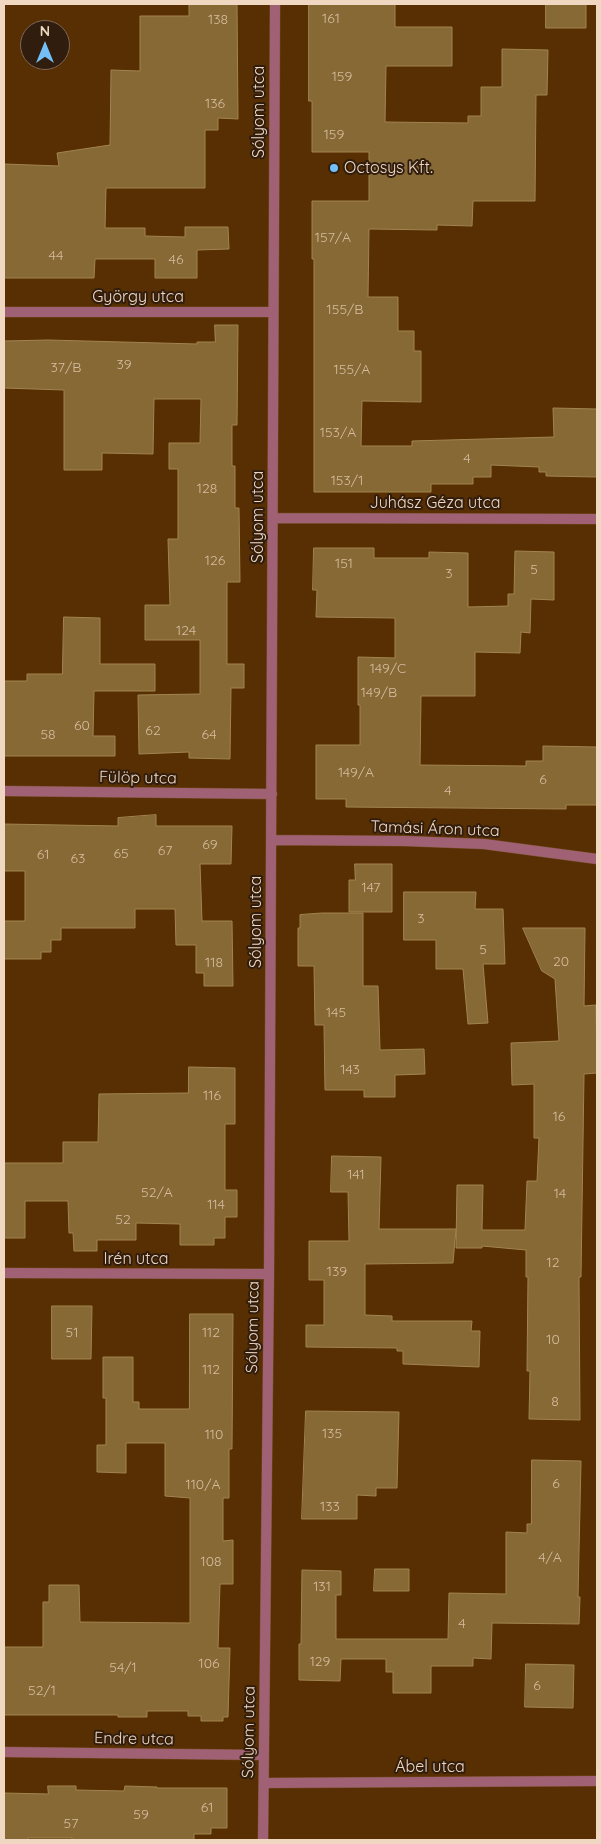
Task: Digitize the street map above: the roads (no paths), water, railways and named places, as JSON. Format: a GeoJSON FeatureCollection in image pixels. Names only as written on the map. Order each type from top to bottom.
{"type":"FeatureCollection","features":[{"type":"Feature","properties":{"kind":"street","name":"Sólyom utca"},"geometry":{"type":"LineString","coordinates":[[263,1840],[269,1274],[275,4]]}},
{"type":"Feature","properties":{"kind":"street","name":"György utca"},"geometry":{"type":"LineString","coordinates":[[4,312],[273,312]]}},
{"type":"Feature","properties":{"kind":"street","name":"Juhász Géza utca"},"geometry":{"type":"LineString","coordinates":[[273,518],[597,519]]}},
{"type":"Feature","properties":{"kind":"street","name":"Fülöp utca"},"geometry":{"type":"LineString","coordinates":[[4,791],[272,794]]}},
{"type":"Feature","properties":{"kind":"street","name":"Tamási Áron utca"},"geometry":{"type":"LineString","coordinates":[[271,840],[484,844],[597,859]]}},
{"type":"Feature","properties":{"kind":"street","name":"Irén utca"},"geometry":{"type":"LineString","coordinates":[[4,1274],[269,1274]]}},
{"type":"Feature","properties":{"kind":"street","name":"Endre utca"},"geometry":{"type":"LineString","coordinates":[[4,1752],[264,1755]]}},
{"type":"Feature","properties":{"kind":"street","name":"Ábel utca"},"geometry":{"type":"LineString","coordinates":[[264,1783],[597,1781]]}},
{"type":"Feature","properties":{"kind":"place","name":"Octosys Kft."},"geometry":{"type":"Point","coordinates":[334,168]}}]}
